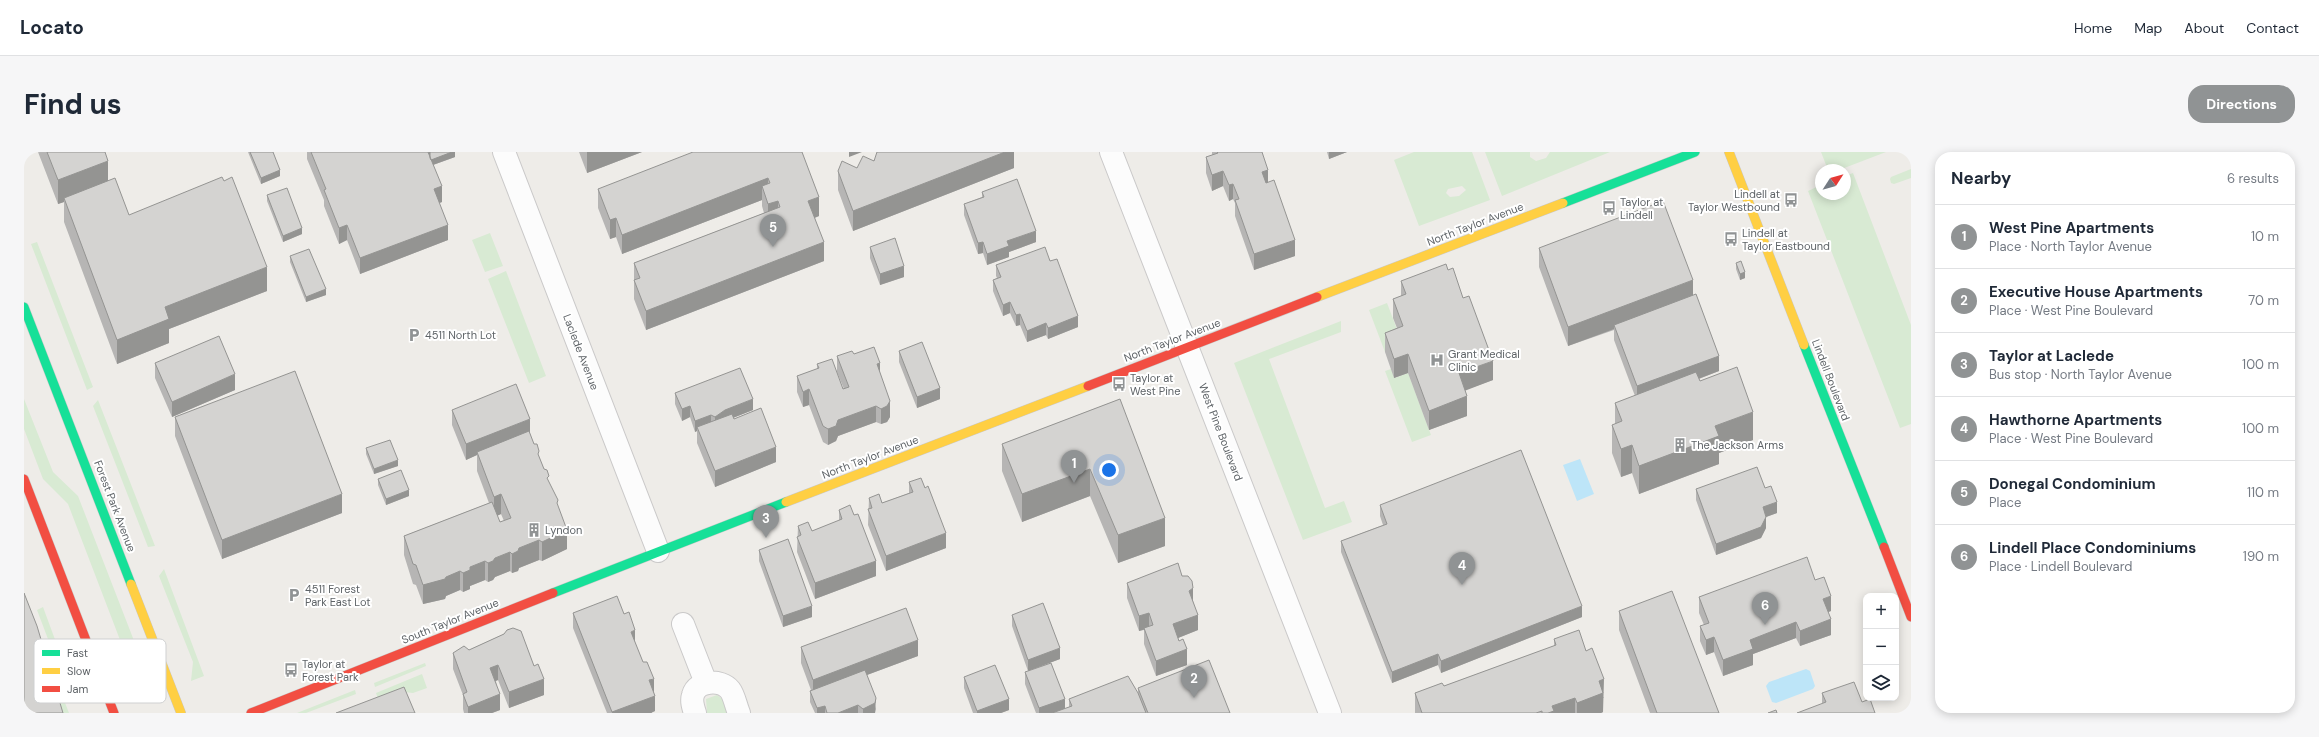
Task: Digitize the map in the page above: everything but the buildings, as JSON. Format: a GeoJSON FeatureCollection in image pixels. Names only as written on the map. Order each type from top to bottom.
{"type":"FeatureCollection","features":[{"type":"Feature","properties":{"kind":"street","name":"Laclede Avenue"},"geometry":{"type":"LineString","coordinates":[[504,152],[658,551]]}},
{"type":"Feature","properties":{"kind":"street","name":"West Pine Boulevard"},"geometry":{"type":"LineString","coordinates":[[1111,152],[1330,713]]}},
{"type":"Feature","properties":{"kind":"street","name":"North Taylor Avenue"},"geometry":{"type":"LineString","coordinates":[[658,551],[1695,152]]}},
{"type":"Feature","properties":{"kind":"street","name":"Lindell Boulevard"},"geometry":{"type":"LineString","coordinates":[[1729,152],[1911,617]]}},
{"type":"Feature","properties":{"kind":"street","name":"Forest Park Avenue"},"geometry":{"type":"LineString","coordinates":[[24,307],[153,639]]}},
{"type":"Feature","properties":{"kind":"street"},"geometry":{"type":"LineString","coordinates":[[24,479],[86,639]]}},
{"type":"Feature","properties":{"kind":"street","name":"South Taylor Avenue"},"geometry":{"type":"LineString","coordinates":[[251,713],[658,551]]}},
{"type":"Feature","properties":{"kind":"street"},"geometry":{"type":"LineString","coordinates":[[683,624],[706,683]]}},
{"type":"Feature","properties":{"kind":"street","name":"Forest Park Avenue"},"geometry":{"type":"LineString","coordinates":[[166,672],[182,713]]}},
{"type":"Feature","properties":{"kind":"street"},"geometry":{"type":"LineString","coordinates":[[695,713],[692,702],[693,693],[706,683],[714,682],[723,684],[730,690],[739,713]]}},
{"type":"Feature","properties":{"kind":"street"},"geometry":{"type":"LineString","coordinates":[[110,703],[114,713]]}},
{"type":"Feature","properties":{"kind":"green space"},"geometry":{"type":"Polygon","coordinates":[[[1414,152],[1472,152],[1490,200],[1419,226],[1394,160],[1414,152]],[[1462,186],[1448,189],[1446,193],[1450,197],[1459,196],[1466,190],[1462,186]]]}},
{"type":"Feature","properties":{"kind":"green space"},"geometry":{"type":"Polygon","coordinates":[[[1485,152],[1530,152],[1530,157],[1536,161],[1546,158],[1550,152],[1610,152],[1502,196],[1485,152]]]}},
{"type":"Feature","properties":{"kind":"green space"},"geometry":{"type":"Polygon","coordinates":[[[1821,152],[1886,152],[1851,165],[1851,164],[1826,164],[1821,152]]]}},
{"type":"Feature","properties":{"kind":"green space"},"geometry":{"type":"Polygon","coordinates":[[[1911,169],[1911,178],[1894,184],[1891,183],[1891,177],[1911,169]]]}},
{"type":"Feature","properties":{"kind":"green space"},"geometry":{"type":"Polygon","coordinates":[[[1853,173],[1911,325],[1911,424],[1900,428],[1808,191],[1815,188],[1815,200],[1851,200],[1851,174],[1853,173]]]}},
{"type":"Feature","properties":{"kind":"green space"},"geometry":{"type":"Polygon","coordinates":[[[490,233],[503,266],[485,272],[472,240],[490,233]]]}},
{"type":"Feature","properties":{"kind":"green space"},"geometry":{"type":"Polygon","coordinates":[[[37,242],[93,387],[87,390],[31,244],[37,242]]]}},
{"type":"Feature","properties":{"kind":"green space"},"geometry":{"type":"Polygon","coordinates":[[[506,271],[546,376],[529,383],[488,279],[506,271]]]}},
{"type":"Feature","properties":{"kind":"green space"},"geometry":{"type":"Polygon","coordinates":[[[1387,303],[1403,345],[1385,352],[1369,310],[1387,303]]]}},
{"type":"Feature","properties":{"kind":"green space"},"geometry":{"type":"Polygon","coordinates":[[[1341,321],[1341,332],[1269,359],[1325,508],[1344,501],[1352,522],[1303,540],[1234,363],[1341,321]]]}},
{"type":"Feature","properties":{"kind":"green space"},"geometry":{"type":"Polygon","coordinates":[[[1391,369],[1395,378],[1408,373],[1431,435],[1412,442],[1385,371],[1391,369]]]}},
{"type":"Feature","properties":{"kind":"green space"},"geometry":{"type":"Polygon","coordinates":[[[24,399],[53,472],[78,496],[133,639],[120,639],[68,504],[43,479],[24,429],[24,399]]]}},
{"type":"Feature","properties":{"kind":"green space"},"geometry":{"type":"Polygon","coordinates":[[[98,400],[155,546],[148,547],[93,406],[98,400]]]}},
{"type":"Feature","properties":{"kind":"green space"},"geometry":{"type":"Polygon","coordinates":[[[164,569],[204,676],[191,681],[193,662],[159,576],[164,569]]]}},
{"type":"Feature","properties":{"kind":"green space"},"geometry":{"type":"Polygon","coordinates":[[[43,607],[55,639],[48,639],[37,610],[43,607]]]}},
{"type":"Feature","properties":{"kind":"green space"},"geometry":{"type":"Polygon","coordinates":[[[425,663],[426,666],[375,687],[374,683],[425,663]]]}},
{"type":"Feature","properties":{"kind":"green space"},"geometry":{"type":"Polygon","coordinates":[[[422,674],[427,688],[413,693],[404,692],[379,702],[376,693],[422,674]]]}},
{"type":"Feature","properties":{"kind":"green space"},"geometry":{"type":"Polygon","coordinates":[[[355,690],[356,694],[306,713],[297,713],[355,690]]]}},
{"type":"Feature","properties":{"kind":"green space"},"geometry":{"type":"Polygon","coordinates":[[[717,695],[725,701],[729,713],[707,713],[706,699],[717,695]]]}},
{"type":"Feature","properties":{"kind":"green space"},"geometry":{"type":"Polygon","coordinates":[[[53,703],[65,703],[69,713],[55,713],[53,703]]]}},
{"type":"Feature","properties":{"kind":"water"},"geometry":{"type":"Polygon","coordinates":[[[1580,459],[1594,494],[1577,501],[1563,465],[1580,459]]]}},
{"type":"Feature","properties":{"kind":"water"},"geometry":{"type":"Polygon","coordinates":[[[1806,669],[1810,671],[1815,686],[1813,689],[1776,703],[1772,702],[1766,686],[1769,682],[1806,669]]]}},
{"type":"Feature","properties":{"kind":"traffic: fast"},"geometry":{"type":"LineString","coordinates":[[1563,203],[1695,152]]}},
{"type":"Feature","properties":{"kind":"traffic: fast"},"geometry":{"type":"LineString","coordinates":[[24,307],[131,584]]}},
{"type":"Feature","properties":{"kind":"traffic: fast"},"geometry":{"type":"LineString","coordinates":[[1804,345],[1884,547]]}},
{"type":"Feature","properties":{"kind":"traffic: fast"},"geometry":{"type":"LineString","coordinates":[[553,593],[786,502]]}},
{"type":"Feature","properties":{"kind":"traffic: slow"},"geometry":{"type":"LineString","coordinates":[[1729,152],[1804,345]]}},
{"type":"Feature","properties":{"kind":"traffic: slow"},"geometry":{"type":"LineString","coordinates":[[1317,297],[1563,203]]}},
{"type":"Feature","properties":{"kind":"traffic: slow"},"geometry":{"type":"LineString","coordinates":[[786,502],[1088,386]]}},
{"type":"Feature","properties":{"kind":"traffic: slow"},"geometry":{"type":"LineString","coordinates":[[131,584],[152,639]]}},
{"type":"Feature","properties":{"kind":"traffic: slow"},"geometry":{"type":"LineString","coordinates":[[166,674],[181,713]]}},
{"type":"Feature","properties":{"kind":"traffic: jam"},"geometry":{"type":"LineString","coordinates":[[1088,386],[1317,297]]}},
{"type":"Feature","properties":{"kind":"traffic: jam"},"geometry":{"type":"LineString","coordinates":[[24,479],[86,639]]}},
{"type":"Feature","properties":{"kind":"traffic: jam"},"geometry":{"type":"LineString","coordinates":[[1884,547],[1911,617]]}},
{"type":"Feature","properties":{"kind":"traffic: jam"},"geometry":{"type":"LineString","coordinates":[[251,713],[553,593]]}},
{"type":"Feature","properties":{"kind":"traffic: jam"},"geometry":{"type":"LineString","coordinates":[[110,703],[114,713]]}},
{"type":"Feature","properties":{"kind":"place","name":"Lindell at Taylor Westbound"},"geometry":{"type":"Point","coordinates":[1791,200]}},
{"type":"Feature","properties":{"kind":"place","name":"Taylor at Lindell"},"geometry":{"type":"Point","coordinates":[1609,208]}},
{"type":"Feature","properties":{"kind":"place","name":"Lindell at Taylor Eastbound"},"geometry":{"type":"Point","coordinates":[1731,239]}},
{"type":"Feature","properties":{"kind":"place","name":"Donegal Condominium"},"geometry":{"type":"Point","coordinates":[773,247]}},
{"type":"Feature","properties":{"kind":"place","name":"4511 North Lot"},"geometry":{"type":"Point","coordinates":[414,335]}},
{"type":"Feature","properties":{"kind":"place","name":"Grant Medical Clinic"},"geometry":{"type":"Point","coordinates":[1437,360]}},
{"type":"Feature","properties":{"kind":"place","name":"Taylor at West Pine"},"geometry":{"type":"Point","coordinates":[1119,384]}},
{"type":"Feature","properties":{"kind":"place","name":"The Jackson Arms"},"geometry":{"type":"Point","coordinates":[1680,445]}},
{"type":"Feature","properties":{"kind":"place","name":"West Pine Apartments"},"geometry":{"type":"Point","coordinates":[1074,483]}},
{"type":"Feature","properties":{"kind":"place","name":"Lyndon"},"geometry":{"type":"Point","coordinates":[534,530]}},
{"type":"Feature","properties":{"kind":"place","name":"Taylor at Laclede"},"geometry":{"type":"Point","coordinates":[766,538]}},
{"type":"Feature","properties":{"kind":"place","name":"Hawthorne Apartments"},"geometry":{"type":"Point","coordinates":[1462,585]}},
{"type":"Feature","properties":{"kind":"place","name":"4511 Forest Park East Lot"},"geometry":{"type":"Point","coordinates":[294,595]}},
{"type":"Feature","properties":{"kind":"place","name":"Lindell Place Condominiums"},"geometry":{"type":"Point","coordinates":[1765,625]}},
{"type":"Feature","properties":{"kind":"place","name":"Taylor at Forest Park"},"geometry":{"type":"Point","coordinates":[291,670]}},
{"type":"Feature","properties":{"kind":"place","name":"Executive House Apartments"},"geometry":{"type":"Point","coordinates":[1194,698]}}]}
